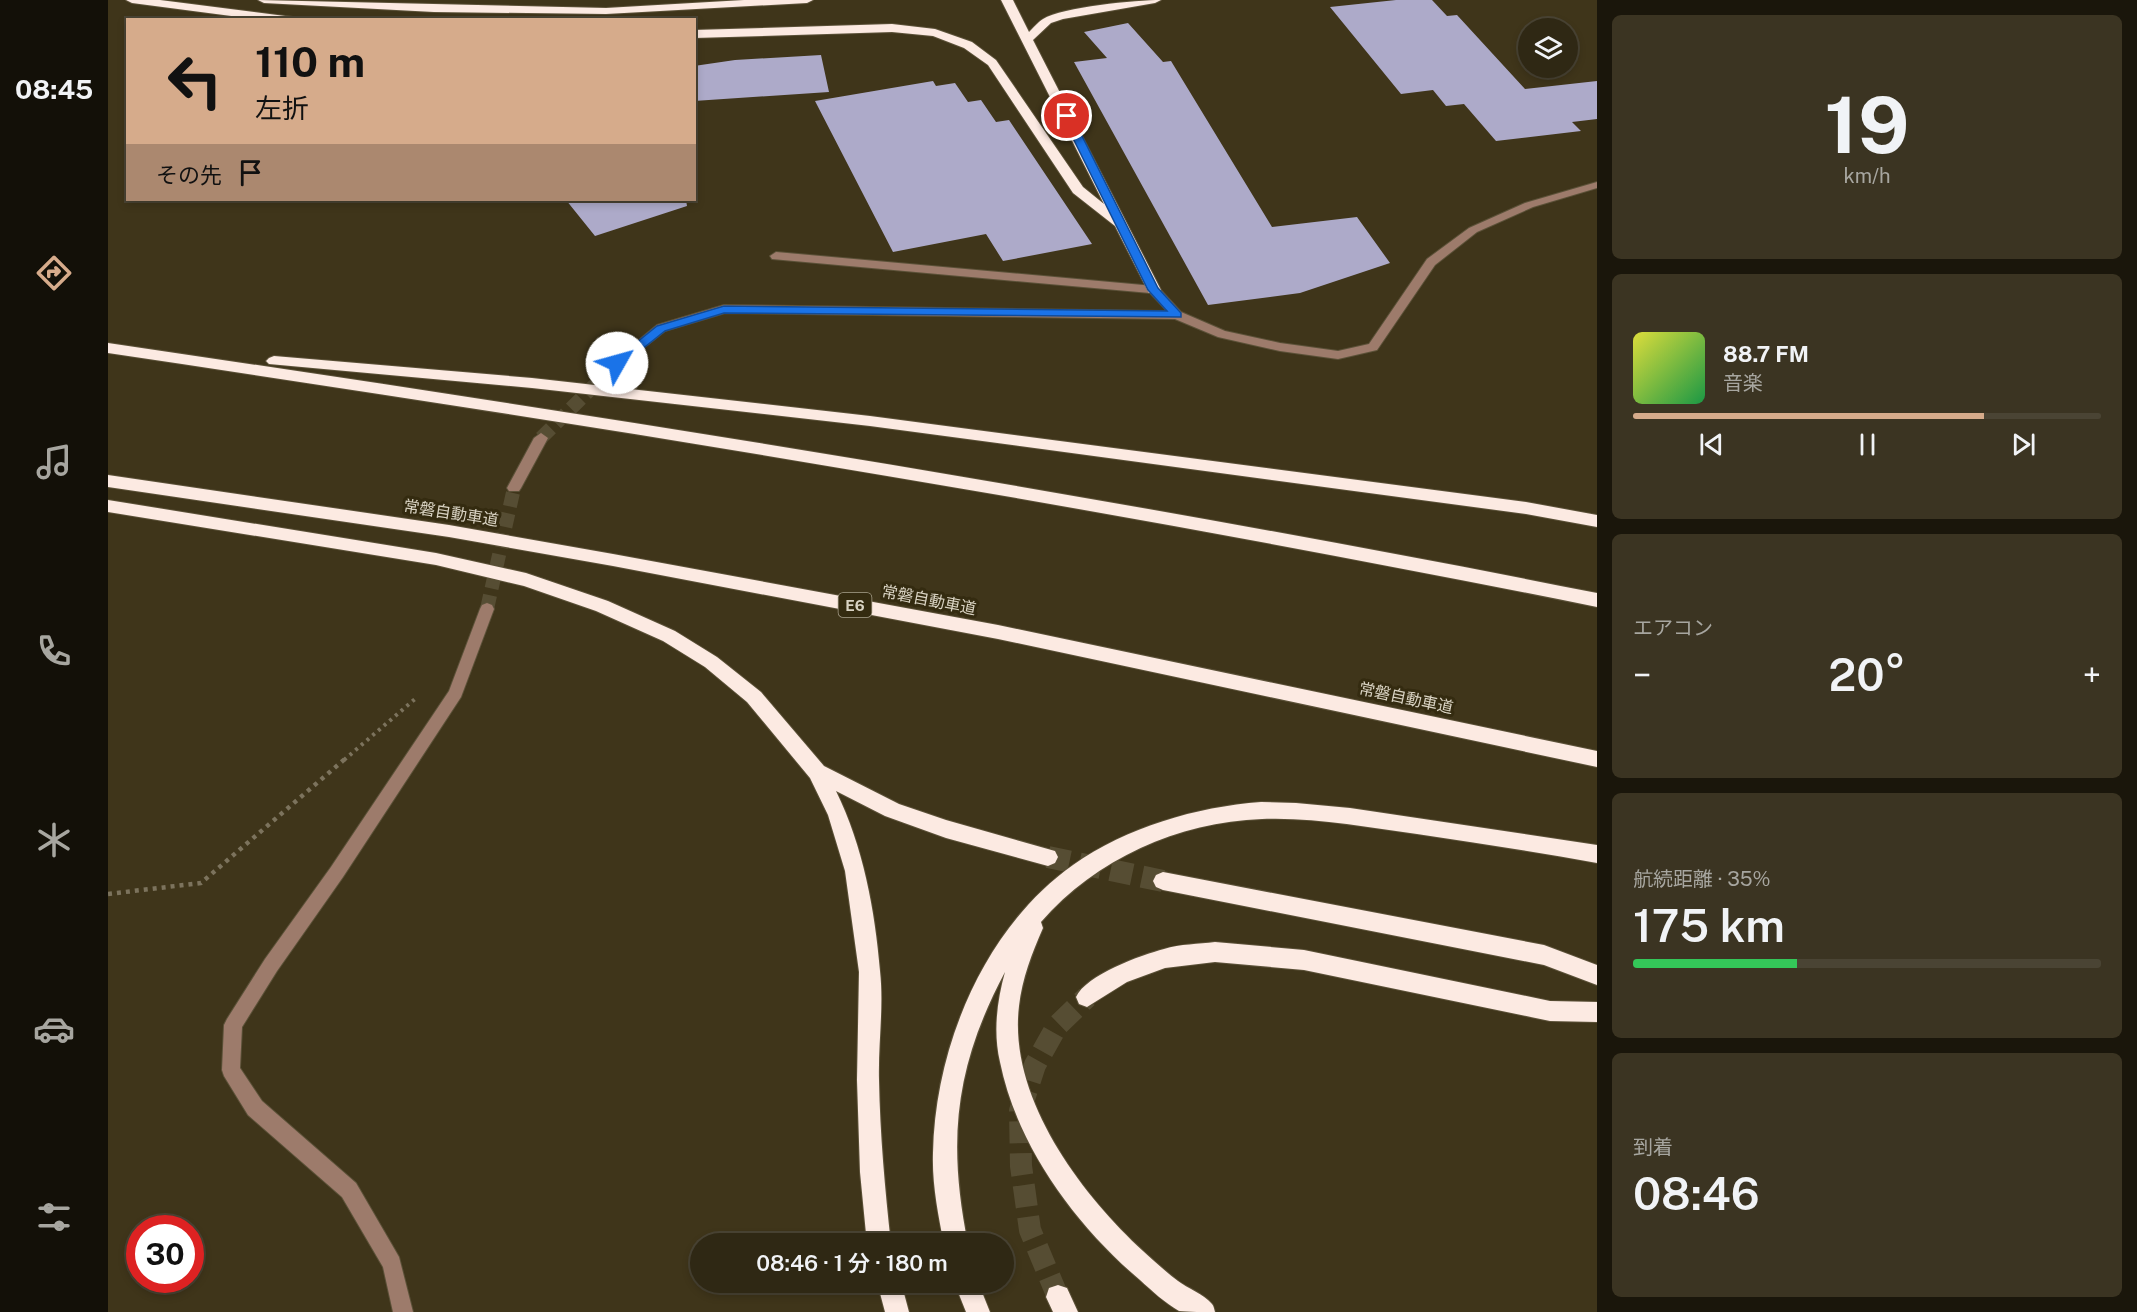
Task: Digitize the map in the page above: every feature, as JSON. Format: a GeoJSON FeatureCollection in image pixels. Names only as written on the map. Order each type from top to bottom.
{"type":"FeatureCollection","features":[{"type":"Feature","properties":{"kind":"highway"},"geometry":{"type":"LineString","coordinates":[[132,0],[277,18]]}},
{"type":"Feature","properties":{"kind":"highway"},"geometry":{"type":"LineString","coordinates":[[264,0],[353,6],[522,11],[606,11],[807,0]]}},
{"type":"Feature","properties":{"kind":"highway"},"geometry":{"type":"LineString","coordinates":[[703,7],[746,0]]}},
{"type":"Feature","properties":{"kind":"highway"},"geometry":{"type":"LineString","coordinates":[[1028,39],[1047,21],[1061,16],[1155,0]]}},
{"type":"Feature","properties":{"kind":"highway"},"geometry":{"type":"LineString","coordinates":[[1007,1],[1154,290]]}},
{"type":"Feature","properties":{"kind":"highway"},"geometry":{"type":"LineString","coordinates":[[696,34],[892,28],[935,33],[968,45],[992,63],[1078,190],[1123,226]]}},
{"type":"Feature","properties":{"kind":"highway"},"geometry":{"type":"LineString","coordinates":[[108,348],[532,383],[870,421],[1526,508],[1597,521]]}},
{"type":"Feature","properties":{"kind":"highway"},"geometry":{"type":"LineString","coordinates":[[108,348],[512,407],[897,469],[1223,525],[1597,600]]}},
{"type":"Feature","properties":{"kind":"highway","name":"常磐自動車道"},"geometry":{"type":"LineString","coordinates":[[108,480],[449,531],[625,562],[998,632],[1597,759]]}},
{"type":"Feature","properties":{"kind":"highway"},"geometry":{"type":"LineString","coordinates":[[108,506],[436,559],[526,580],[602,606],[669,636],[711,662],[754,697],[817,772],[838,815],[855,871],[870,972],[868,1080],[872,1172],[878,1233]]}},
{"type":"Feature","properties":{"kind":"highway"},"geometry":{"type":"LineString","coordinates":[[1526,508],[1597,511]]}},
{"type":"Feature","properties":{"kind":"highway"},"geometry":{"type":"LineString","coordinates":[[817,772],[903,814],[946,829],[1048,857]]}},
{"type":"Feature","properties":{"kind":"highway"},"geometry":{"type":"LineString","coordinates":[[954,1233],[949,1212],[944,1153],[950,1089],[963,1037],[983,987],[1011,944],[1044,904],[1078,873],[1116,849],[1159,832],[1200,820],[1244,812],[1293,811],[1347,816],[1597,854]]}},
{"type":"Feature","properties":{"kind":"highway"},"geometry":{"type":"LineString","coordinates":[[1163,880],[1544,955],[1597,975]]}},
{"type":"Feature","properties":{"kind":"highway"},"geometry":{"type":"LineString","coordinates":[[1044,904],[1013,978],[1007,1019],[1010,1061],[1027,1114],[1051,1161],[1089,1211],[1137,1264],[1203,1312]]}},
{"type":"Feature","properties":{"kind":"highway"},"geometry":{"type":"LineString","coordinates":[[1087,997],[1120,975],[1165,958],[1226,952],[1304,960],[1550,1011],[1597,1012]]}},
{"type":"Feature","properties":{"kind":"highway"},"geometry":{"type":"LineString","coordinates":[[892,1293],[897,1312]]}},
{"type":"Feature","properties":{"kind":"highway"},"geometry":{"type":"LineString","coordinates":[[970,1293],[978,1312]]}},
{"type":"Feature","properties":{"kind":"street"},"geometry":{"type":"LineString","coordinates":[[617,363],[661,328],[724,309],[1177,315],[1222,334],[1281,347],[1338,355],[1373,347],[1431,262],[1473,230],[1529,205],[1597,185]]}},
{"type":"Feature","properties":{"kind":"street"},"geometry":{"type":"LineString","coordinates":[[776,256],[1154,290],[1177,315]]}},
{"type":"Feature","properties":{"kind":"street"},"geometry":{"type":"LineString","coordinates":[[514,488],[542,438]]}},
{"type":"Feature","properties":{"kind":"street"},"geometry":{"type":"LineString","coordinates":[[404,1312],[392,1264],[349,1190],[255,1108],[231,1070],[233,1025],[271,965],[337,872],[456,693],[487,609]]}},
{"type":"Feature","properties":{"kind":"path"},"geometry":{"type":"LineString","coordinates":[[108,894],[201,883],[419,695],[456,693]]}},
{"type":"Feature","properties":{"kind":"building"},"geometry":{"type":"Polygon","coordinates":[[[1396,0],[1432,0],[1447,16],[1457,15],[1525,89],[1597,81],[1597,119],[1572,122],[1581,131],[1496,141],[1464,104],[1446,106],[1433,90],[1401,94],[1330,7],[1396,0]]]}},
{"type":"Feature","properties":{"kind":"building"},"geometry":{"type":"Polygon","coordinates":[[[1128,23],[1163,62],[1171,61],[1272,227],[1357,217],[1390,263],[1300,293],[1208,305],[1074,62],[1107,58],[1084,32],[1128,23]]]}},
{"type":"Feature","properties":{"kind":"building"},"geometry":{"type":"Polygon","coordinates":[[[821,55],[829,92],[696,101],[696,66],[735,60],[821,55]]]}},
{"type":"Feature","properties":{"kind":"building"},"geometry":{"type":"Polygon","coordinates":[[[933,81],[936,86],[955,83],[968,102],[981,100],[996,122],[1009,120],[1092,244],[1003,261],[986,234],[893,252],[815,101],[933,81]]]}},
{"type":"Feature","properties":{"kind":"building"},"geometry":{"type":"Polygon","coordinates":[[[567,201],[686,201],[687,206],[595,236],[567,201]]]}},
{"type":"Feature","properties":{"kind":"tunnel"},"geometry":{"type":"LineString","coordinates":[[541,438],[617,363]]}},
{"type":"Feature","properties":{"kind":"tunnel"},"geometry":{"type":"LineString","coordinates":[[487,609],[514,488]]}},
{"type":"Feature","properties":{"kind":"tunnel"},"geometry":{"type":"LineString","coordinates":[[1048,857],[1163,881]]}},
{"type":"Feature","properties":{"kind":"tunnel"},"geometry":{"type":"LineString","coordinates":[[1058,1297],[1030,1230],[1021,1166],[1020,1111],[1035,1065],[1057,1026],[1087,997]]}},
{"type":"Feature","properties":{"kind":"route"},"geometry":{"type":"LineString","coordinates":[[617,363],[661,328],[724,309],[1177,315],[1154,290],[1067,116]]}}]}
